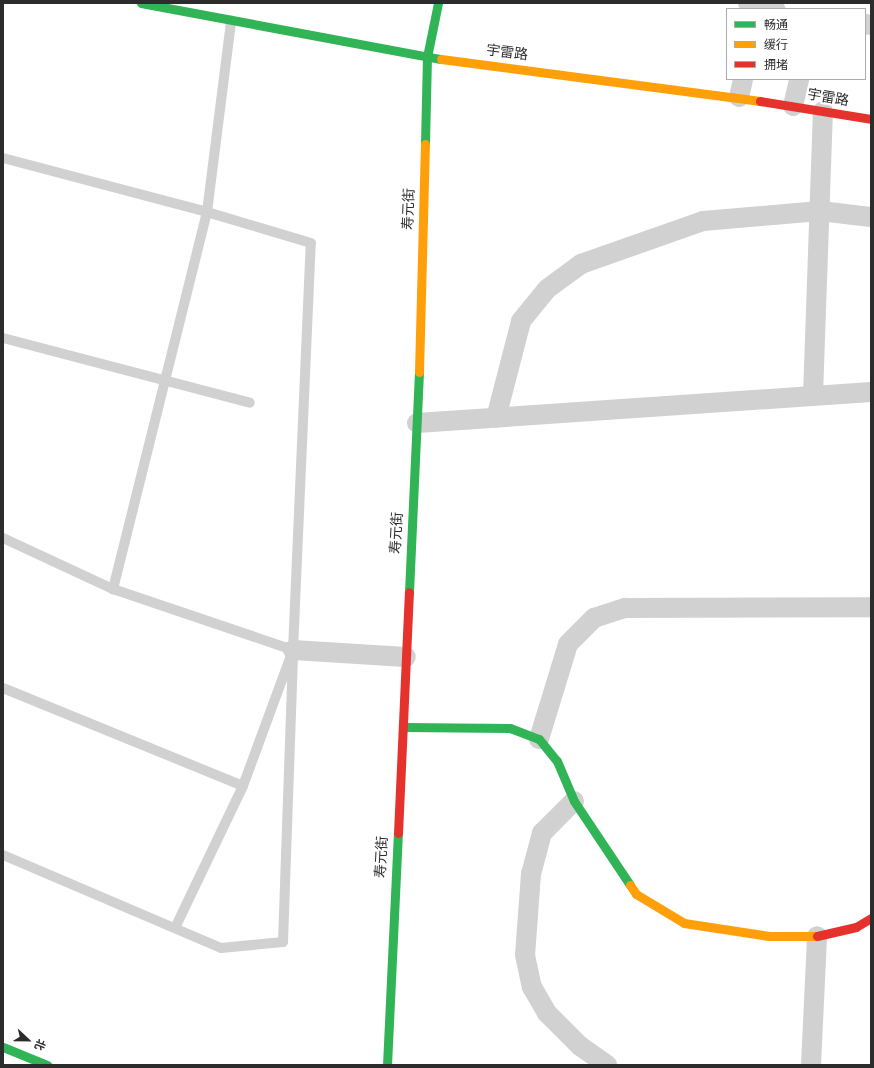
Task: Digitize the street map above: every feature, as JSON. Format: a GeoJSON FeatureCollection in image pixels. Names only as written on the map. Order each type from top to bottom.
{"type":"FeatureCollection","features":[{"type":"Feature","properties":{"kind":"street","name":"宇雷路"},"geometry":{"type":"LineString","coordinates":[[141,3],[427,57],[741,88],[793,106],[871,119]]}},
{"type":"Feature","properties":{"kind":"street","name":"寿元街"},"geometry":{"type":"LineString","coordinates":[[387,1065],[417,423],[427,57],[438,3]]}},
{"type":"Feature","properties":{"kind":"street"},"geometry":{"type":"LineString","coordinates":[[793,106],[799,80]]}},
{"type":"Feature","properties":{"kind":"street"},"geometry":{"type":"LineString","coordinates":[[813,396],[823,111]]}},
{"type":"Feature","properties":{"kind":"street"},"geometry":{"type":"LineString","coordinates":[[496,418],[521,321],[547,289],[581,264],[703,221],[820,211],[871,218]]}},
{"type":"Feature","properties":{"kind":"street"},"geometry":{"type":"LineString","coordinates":[[417,423],[871,392]]}},
{"type":"Feature","properties":{"kind":"street"},"geometry":{"type":"LineString","coordinates":[[539,739],[568,644],[594,618],[625,608],[871,607]]}},
{"type":"Feature","properties":{"kind":"street"},"geometry":{"type":"LineString","coordinates":[[293,650],[406,656]]}},
{"type":"Feature","properties":{"kind":"street"},"geometry":{"type":"LineString","coordinates":[[402,727],[510,728],[539,739],[557,761],[574,801],[636,894],[684,923],[769,936],[817,936],[856,926],[871,918]]}},
{"type":"Feature","properties":{"kind":"street"},"geometry":{"type":"LineString","coordinates":[[574,801],[542,833],[531,874],[525,955],[532,987],[547,1013],[580,1046],[607,1065]]}},
{"type":"Feature","properties":{"kind":"street"},"geometry":{"type":"LineString","coordinates":[[811,1065],[817,936]]}},
{"type":"Feature","properties":{"kind":"street"},"geometry":{"type":"LineString","coordinates":[[3,1047],[47,1065]]}},
{"type":"Feature","properties":{"kind":"lane"},"geometry":{"type":"LineString","coordinates":[[113,589],[207,212],[231,21]]}},
{"type":"Feature","properties":{"kind":"lane"},"geometry":{"type":"LineString","coordinates":[[3,158],[207,212],[311,244],[293,650],[283,942],[221,948],[3,855]]}},
{"type":"Feature","properties":{"kind":"lane"},"geometry":{"type":"LineString","coordinates":[[3,338],[165,382],[250,403]]}},
{"type":"Feature","properties":{"kind":"lane"},"geometry":{"type":"LineString","coordinates":[[3,538],[113,589],[293,650]]}},
{"type":"Feature","properties":{"kind":"lane"},"geometry":{"type":"LineString","coordinates":[[175,928],[243,786],[293,650]]}},
{"type":"Feature","properties":{"kind":"lane"},"geometry":{"type":"LineString","coordinates":[[3,688],[243,786]]}},
{"type":"Feature","properties":{"kind":"traffic: fast"},"geometry":{"type":"LineString","coordinates":[[141,3],[441,59]]}},
{"type":"Feature","properties":{"kind":"traffic: fast"},"geometry":{"type":"LineString","coordinates":[[425,144],[427,57],[438,3]]}},
{"type":"Feature","properties":{"kind":"traffic: fast"},"geometry":{"type":"LineString","coordinates":[[409,592],[419,372]]}},
{"type":"Feature","properties":{"kind":"traffic: fast"},"geometry":{"type":"LineString","coordinates":[[403,727],[510,728],[539,739],[557,761],[574,801],[630,885]]}},
{"type":"Feature","properties":{"kind":"traffic: fast"},"geometry":{"type":"LineString","coordinates":[[387,1065],[398,833]]}},
{"type":"Feature","properties":{"kind":"traffic: fast"},"geometry":{"type":"LineString","coordinates":[[3,1047],[47,1065]]}},
{"type":"Feature","properties":{"kind":"traffic: slow"},"geometry":{"type":"LineString","coordinates":[[441,59],[760,101]]}},
{"type":"Feature","properties":{"kind":"traffic: slow"},"geometry":{"type":"LineString","coordinates":[[419,372],[425,144]]}},
{"type":"Feature","properties":{"kind":"traffic: slow"},"geometry":{"type":"LineString","coordinates":[[630,885],[636,894],[684,923],[769,936],[817,936]]}},
{"type":"Feature","properties":{"kind":"traffic: jam"},"geometry":{"type":"LineString","coordinates":[[760,101],[871,119]]}},
{"type":"Feature","properties":{"kind":"traffic: jam"},"geometry":{"type":"LineString","coordinates":[[398,833],[409,592]]}},
{"type":"Feature","properties":{"kind":"traffic: jam"},"geometry":{"type":"LineString","coordinates":[[817,936],[856,927],[871,918]]}}]}
